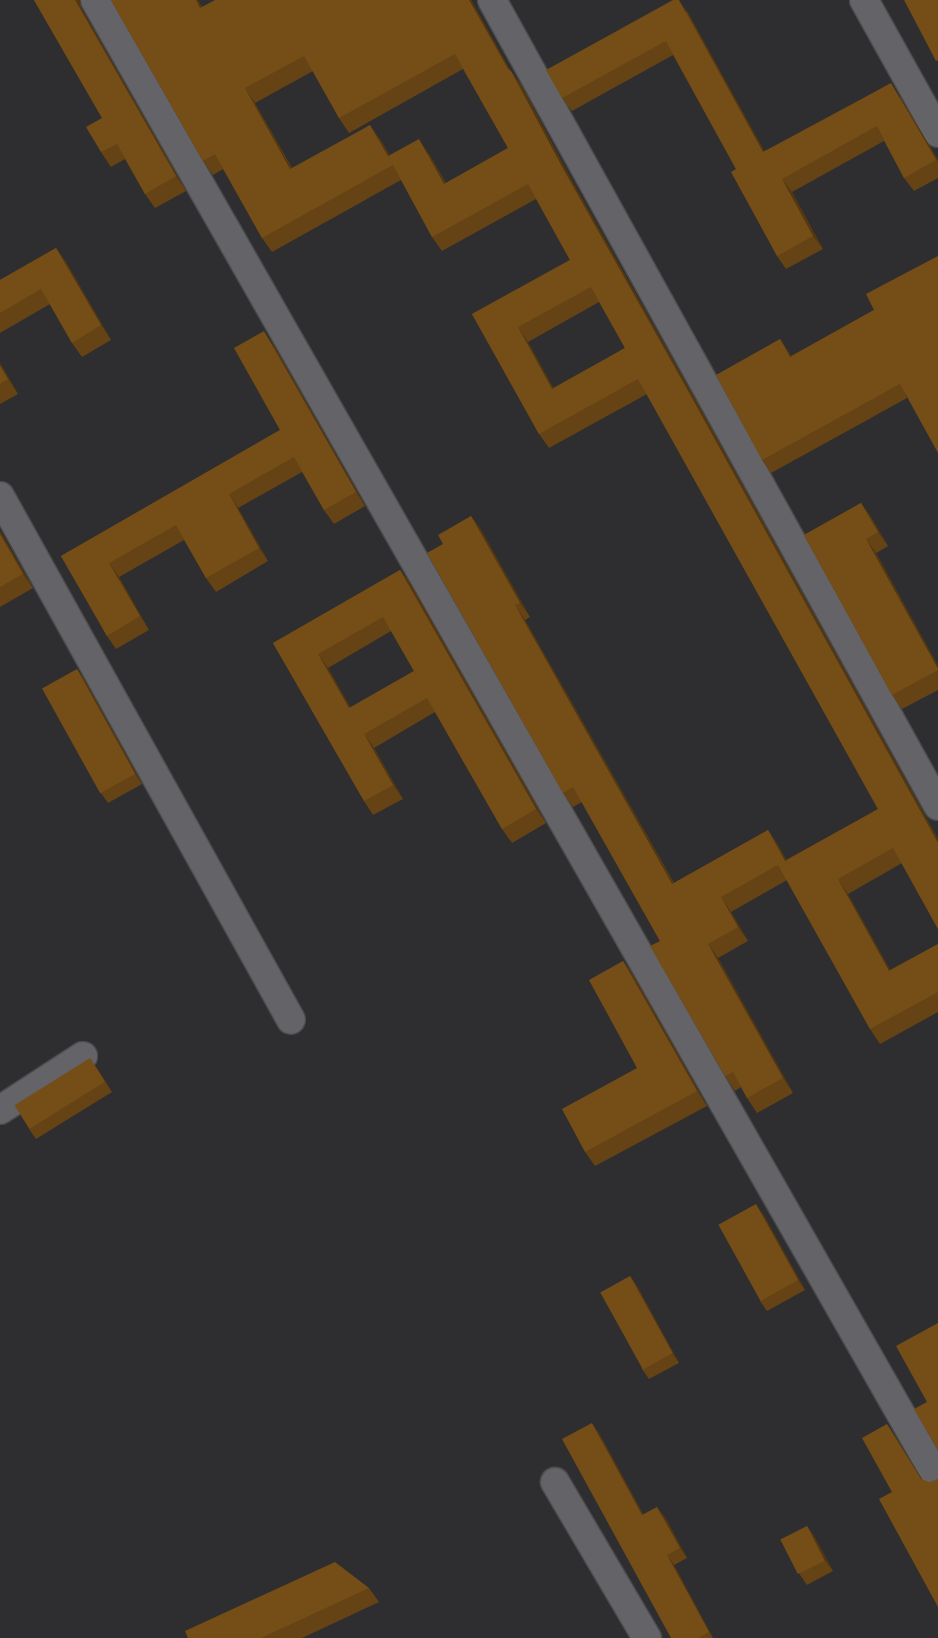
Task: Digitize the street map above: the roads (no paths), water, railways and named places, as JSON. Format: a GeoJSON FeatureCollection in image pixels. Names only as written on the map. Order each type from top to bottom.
{"type":"FeatureCollection","features":[{"type":"Feature","properties":{"kind":"street"},"geometry":{"type":"LineString","coordinates":[[95,0],[931,1448],[938,1479]]}},
{"type":"Feature","properties":{"kind":"street"},"geometry":{"type":"LineString","coordinates":[[492,0],[938,806]]}},
{"type":"Feature","properties":{"kind":"street"},"geometry":{"type":"LineString","coordinates":[[864,0],[938,133]]}},
{"type":"Feature","properties":{"kind":"street"},"geometry":{"type":"LineString","coordinates":[[0,496],[291,1020]]}},
{"type":"Feature","properties":{"kind":"street"},"geometry":{"type":"LineString","coordinates":[[0,1110],[83,1056]]}},
{"type":"Feature","properties":{"kind":"street"},"geometry":{"type":"LineString","coordinates":[[555,1482],[647,1638]]}}]}
